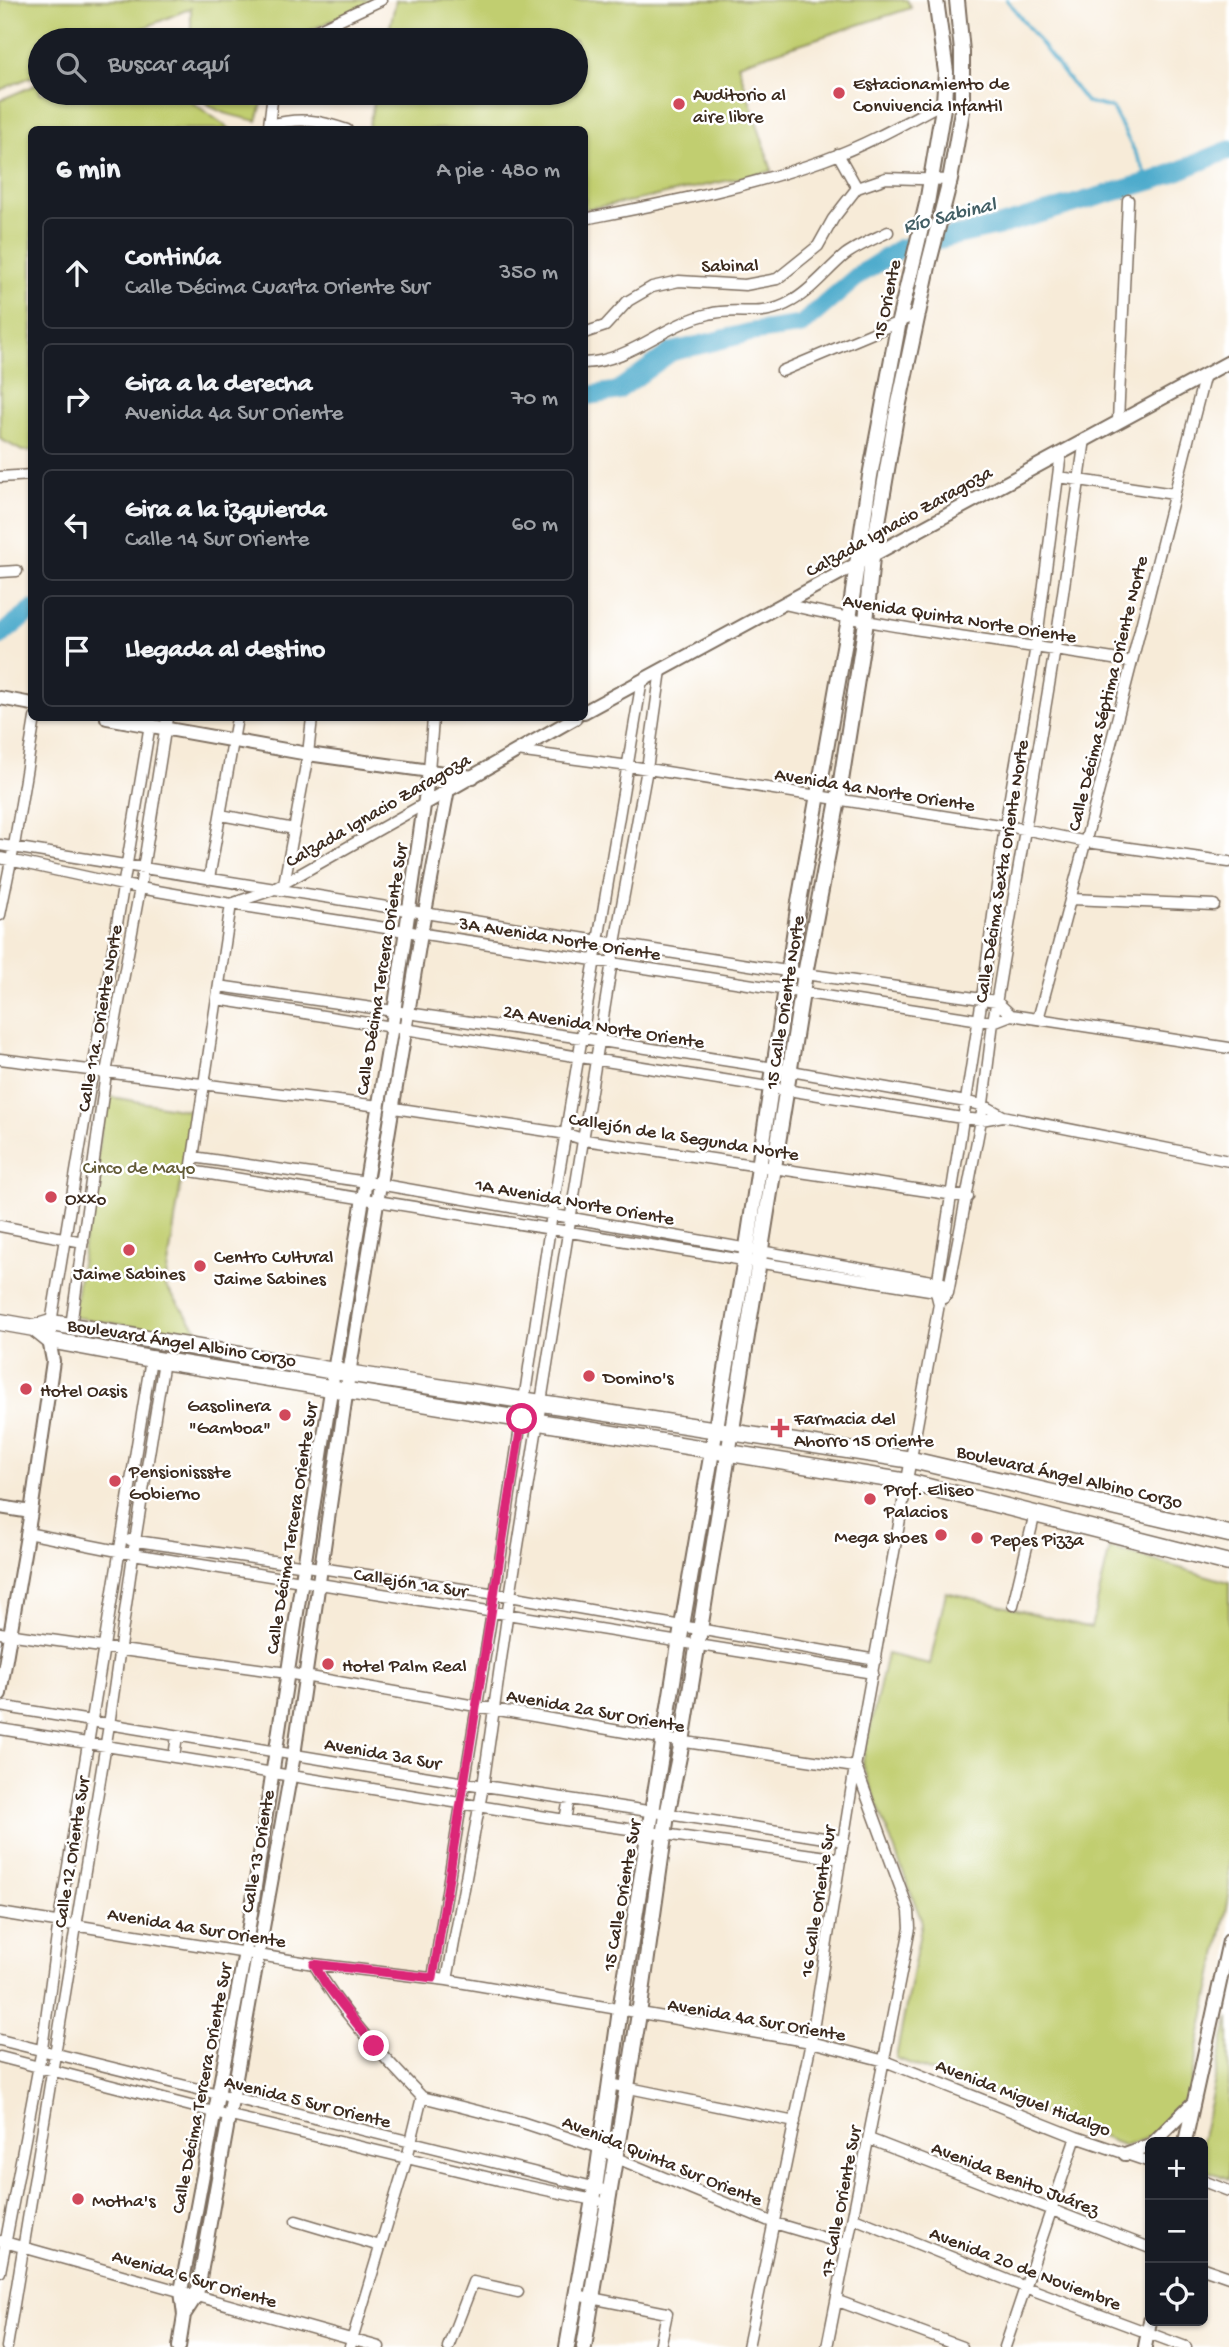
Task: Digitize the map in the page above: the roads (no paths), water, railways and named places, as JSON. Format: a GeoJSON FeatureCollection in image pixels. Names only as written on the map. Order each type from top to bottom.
{"type":"FeatureCollection","features":[{"type":"Feature","properties":{"kind":"main road","name":"15 Oriente"},"geometry":{"type":"LineString","coordinates":[[857,565],[870,476],[899,321],[927,203],[944,102],[946,72],[936,0]]}},
{"type":"Feature","properties":{"kind":"main road","name":"15 Oriente"},"geometry":{"type":"LineString","coordinates":[[872,557],[896,417],[929,262],[950,180],[962,111],[962,52],[957,0]]}},
{"type":"Feature","properties":{"kind":"main road","name":"15 Calle Oriente Norte"},"geometry":{"type":"LineString","coordinates":[[720,1451],[753,1255],[776,1168],[805,974],[838,800],[866,622],[872,557]]}},
{"type":"Feature","properties":{"kind":"main road","name":"15 Calle Oriente Norte"},"geometry":{"type":"LineString","coordinates":[[753,1255],[759,1166],[857,565]]}},
{"type":"Feature","properties":{"kind":"main road"},"geometry":{"type":"LineString","coordinates":[[0,1322],[34,1328]]}},
{"type":"Feature","properties":{"kind":"main road","name":"Boulevard Ángel Albino Corzo"},"geometry":{"type":"LineString","coordinates":[[34,1328],[51,1323],[71,1326],[539,1423],[908,1482],[1229,1563]]}},
{"type":"Feature","properties":{"kind":"main road","name":"Boulevard Ángel Albino Corzo"},"geometry":{"type":"LineString","coordinates":[[34,1328],[49,1340],[157,1360],[533,1402],[912,1460],[1229,1534]]}},
{"type":"Feature","properties":{"kind":"main road","name":"15 Calle Oriente Sur"},"geometry":{"type":"LineString","coordinates":[[660,1813],[682,1742],[700,1629],[720,1451]]}},
{"type":"Feature","properties":{"kind":"main road","name":"15 Calle Oriente Sur"},"geometry":{"type":"LineString","coordinates":[[568,2347],[576,2295],[601,2196],[614,2157],[639,2014],[660,1813],[664,1740],[681,1633],[720,1451]]}},
{"type":"Feature","properties":{"kind":"main road","name":"15 Calle Oriente Sur"},"geometry":{"type":"LineString","coordinates":[[584,2347],[593,2298],[601,2196],[600,2148],[620,2010],[657,1834]]}},
{"type":"Feature","properties":{"kind":"street"},"geometry":{"type":"LineString","coordinates":[[322,28],[381,0]]}},
{"type":"Feature","properties":{"kind":"street"},"geometry":{"type":"LineString","coordinates":[[588,218],[689,199],[777,175],[878,138],[944,102]]}},
{"type":"Feature","properties":{"kind":"street"},"geometry":{"type":"LineString","coordinates":[[267,126],[271,105]]}},
{"type":"Feature","properties":{"kind":"street"},"geometry":{"type":"LineString","coordinates":[[270,126],[294,119],[336,126]]}},
{"type":"Feature","properties":{"kind":"street"},"geometry":{"type":"LineString","coordinates":[[838,154],[857,188],[886,178],[950,180]]}},
{"type":"Feature","properties":{"kind":"street","name":"Sabinal"},"geometry":{"type":"LineString","coordinates":[[588,332],[605,326],[628,301],[652,287],[679,281],[745,285],[777,279],[818,246],[833,219],[857,188]]}},
{"type":"Feature","properties":{"kind":"street"},"geometry":{"type":"LineString","coordinates":[[1118,421],[1128,200]]}},
{"type":"Feature","properties":{"kind":"street"},"geometry":{"type":"LineString","coordinates":[[588,363],[632,350],[676,325],[710,313],[774,311],[795,300],[847,254],[888,232]]}},
{"type":"Feature","properties":{"kind":"street"},"geometry":{"type":"LineString","coordinates":[[782,371],[918,314]]}},
{"type":"Feature","properties":{"kind":"street","name":"Calzada Ignacio Zaragoza"},"geometry":{"type":"LineString","coordinates":[[588,710],[1229,362]]}},
{"type":"Feature","properties":{"kind":"street","name":"Calle Décima Séptima Oriente Norte"},"geometry":{"type":"LineString","coordinates":[[1038,1019],[1087,842],[1130,662],[1205,374]]}},
{"type":"Feature","properties":{"kind":"street","name":"Calle Décima Sexta Oriente Norte"},"geometry":{"type":"LineString","coordinates":[[912,1460],[940,1304],[949,1289],[984,1105],[996,1001],[1055,649],[1085,439]]}},
{"type":"Feature","properties":{"kind":"street","name":"Calle Décima Sexta Oriente Norte"},"geometry":{"type":"LineString","coordinates":[[940,1304],[936,1286],[982,998],[1004,826],[1035,646],[1061,453]]}},
{"type":"Feature","properties":{"kind":"street"},"geometry":{"type":"LineString","coordinates":[[0,477],[28,475]]}},
{"type":"Feature","properties":{"kind":"street"},"geometry":{"type":"LineString","coordinates":[[1059,477],[1174,494]]}},
{"type":"Feature","properties":{"kind":"street"},"geometry":{"type":"LineString","coordinates":[[0,572],[17,571]]}},
{"type":"Feature","properties":{"kind":"street","name":"Avenida Quinta Norte Oriente"},"geometry":{"type":"LineString","coordinates":[[784,604],[866,622],[1130,662]]}},
{"type":"Feature","properties":{"kind":"street"},"geometry":{"type":"LineString","coordinates":[[433,1978],[522,1419],[533,1402],[571,1217],[662,670]]}},
{"type":"Feature","properties":{"kind":"street"},"geometry":{"type":"LineString","coordinates":[[447,1980],[483,1786],[510,1596],[539,1423],[533,1402],[552,1214],[642,680]]}},
{"type":"Feature","properties":{"kind":"street"},"geometry":{"type":"LineString","coordinates":[[0,698],[28,703]]}},
{"type":"Feature","properties":{"kind":"street"},"geometry":{"type":"LineString","coordinates":[[0,915],[12,860],[35,721]]}},
{"type":"Feature","properties":{"kind":"street"},"geometry":{"type":"LineString","coordinates":[[150,721],[234,741],[308,754],[473,777]]}},
{"type":"Feature","properties":{"kind":"street","name":"Calle 11a. Oriente Norte"},"geometry":{"type":"LineString","coordinates":[[51,1323],[150,721]]}},
{"type":"Feature","properties":{"kind":"street"},"geometry":{"type":"LineString","coordinates":[[209,878],[237,721]]}},
{"type":"Feature","properties":{"kind":"street"},"geometry":{"type":"LineString","coordinates":[[284,884],[312,721]]}},
{"type":"Feature","properties":{"kind":"street"},"geometry":{"type":"LineString","coordinates":[[429,771],[433,721]]}},
{"type":"Feature","properties":{"kind":"street","name":"Calzada Ignacio Zaragoza"},"geometry":{"type":"LineString","coordinates":[[231,904],[284,884],[569,721]]}},
{"type":"Feature","properties":{"kind":"street","name":"Calle 11a. Oriente Norte"},"geometry":{"type":"LineString","coordinates":[[71,1326],[106,1073],[140,888],[166,723]]}},
{"type":"Feature","properties":{"kind":"street","name":"Avenida 4a Norte Oriente"},"geometry":{"type":"LineString","coordinates":[[516,750],[1024,829],[1087,842],[1229,862]]}},
{"type":"Feature","properties":{"kind":"street","name":"Calle Décima Tercera Oriente Sur"},"geometry":{"type":"LineString","coordinates":[[340,1380],[349,1283],[392,1026],[429,771]]}},
{"type":"Feature","properties":{"kind":"street","name":"Calle Décima Tercera Oriente Sur"},"geometry":{"type":"LineString","coordinates":[[181,2291],[217,2095],[251,1953],[273,1773],[304,1565],[340,1380],[364,1285],[421,933],[451,773]]}},
{"type":"Feature","properties":{"kind":"street"},"geometry":{"type":"LineString","coordinates":[[221,815],[294,829]]}},
{"type":"Feature","properties":{"kind":"street","name":"3A Avenida Norte Oriente"},"geometry":{"type":"LineString","coordinates":[[0,845],[409,912],[996,1001]]}},
{"type":"Feature","properties":{"kind":"street","name":"3A Avenida Norte Oriente"},"geometry":{"type":"LineString","coordinates":[[0,858],[123,885],[231,904],[993,1021]]}},
{"type":"Feature","properties":{"kind":"street"},"geometry":{"type":"LineString","coordinates":[[1071,898],[1214,905]]}},
{"type":"Feature","properties":{"kind":"street"},"geometry":{"type":"LineString","coordinates":[[193,1157],[231,904]]}},
{"type":"Feature","properties":{"kind":"street","name":"2A Avenida Norte Oriente"},"geometry":{"type":"LineString","coordinates":[[219,986],[582,1038],[984,1105]]}},
{"type":"Feature","properties":{"kind":"street","name":"2A Avenida Norte Oriente"},"geometry":{"type":"LineString","coordinates":[[217,999],[962,1118],[981,1120],[1003,1116]]}},
{"type":"Feature","properties":{"kind":"street"},"geometry":{"type":"LineString","coordinates":[[996,1001],[1011,1015]]}},
{"type":"Feature","properties":{"kind":"street"},"geometry":{"type":"LineString","coordinates":[[993,1021],[1011,1015],[1229,1048]]}},
{"type":"Feature","properties":{"kind":"street"},"geometry":{"type":"LineString","coordinates":[[0,1059],[379,1106]]}},
{"type":"Feature","properties":{"kind":"street"},"geometry":{"type":"LineString","coordinates":[[984,1105],[1003,1116],[1229,1161]]}},
{"type":"Feature","properties":{"kind":"street","name":"Callejón de la Segunda Norte"},"geometry":{"type":"LineString","coordinates":[[394,1108],[567,1134],[584,1140],[968,1197]]}},
{"type":"Feature","properties":{"kind":"street","name":"1A Avenida Norte Oriente"},"geometry":{"type":"LineString","coordinates":[[753,1255],[568,1233],[191,1171],[193,1157],[381,1184],[571,1217],[753,1255],[949,1289]]}},
{"type":"Feature","properties":{"kind":"street"},"geometry":{"type":"LineString","coordinates":[[0,1226],[83,1242]]}},
{"type":"Feature","properties":{"kind":"street"},"geometry":{"type":"LineString","coordinates":[[349,1283],[364,1285]]}},
{"type":"Feature","properties":{"kind":"street"},"geometry":{"type":"LineString","coordinates":[[0,1694],[5,1633],[31,1511],[53,1361],[49,1340],[51,1323]]}},
{"type":"Feature","properties":{"kind":"street"},"geometry":{"type":"LineString","coordinates":[[53,1361],[67,1343],[71,1326]]}},
{"type":"Feature","properties":{"kind":"street","name":"Calle 12 Oriente Sur"},"geometry":{"type":"LineString","coordinates":[[0,2272],[3,2242],[39,2068],[59,1922],[123,1539],[135,1450],[157,1360]]}},
{"type":"Feature","properties":{"kind":"street","name":"Calle 12 Oriente Sur"},"geometry":{"type":"LineString","coordinates":[[8,2347],[109,1725],[155,1416],[157,1360]]}},
{"type":"Feature","properties":{"kind":"street","name":"Calle 13 Oriente"},"geometry":{"type":"LineString","coordinates":[[184,2315],[197,2295],[232,2099],[251,1953],[294,1755],[320,1567],[340,1380]]}},
{"type":"Feature","properties":{"kind":"street"},"geometry":{"type":"LineString","coordinates":[[142,1415],[155,1416]]}},
{"type":"Feature","properties":{"kind":"street"},"geometry":{"type":"LineString","coordinates":[[135,1450],[150,1453]]}},
{"type":"Feature","properties":{"kind":"street","name":"16 Calle Oriente Sur"},"geometry":{"type":"LineString","coordinates":[[748,2347],[811,2042],[855,1767],[912,1460]]}},
{"type":"Feature","properties":{"kind":"street"},"geometry":{"type":"LineString","coordinates":[[514,1471],[531,1473]]}},
{"type":"Feature","properties":{"kind":"street"},"geometry":{"type":"LineString","coordinates":[[0,1507],[31,1511]]}},
{"type":"Feature","properties":{"kind":"street"},"geometry":{"type":"LineString","coordinates":[[1013,1605],[1035,1513]]}},
{"type":"Feature","properties":{"kind":"street","name":"Callejón 1a Sur"},"geometry":{"type":"LineString","coordinates":[[27,1533],[133,1554],[565,1622],[681,1633],[700,1629],[876,1660]]}},
{"type":"Feature","properties":{"kind":"street","name":"Callejón 1a Sur"},"geometry":{"type":"LineString","coordinates":[[123,1539],[568,1606],[681,1633],[697,1644],[873,1673]]}},
{"type":"Feature","properties":{"kind":"street"},"geometry":{"type":"LineString","coordinates":[[565,1622],[568,1606]]}},
{"type":"Feature","properties":{"kind":"street","name":"Avenida 2a Sur Oriente"},"geometry":{"type":"LineString","coordinates":[[5,1633],[287,1673],[664,1740],[855,1767]]}},
{"type":"Feature","properties":{"kind":"street","name":"Avenida 3a Sur"},"geometry":{"type":"LineString","coordinates":[[0,1706],[483,1786],[844,1841]]}},
{"type":"Feature","properties":{"kind":"street","name":"Avenida 3a Sur"},"geometry":{"type":"LineString","coordinates":[[0,1729],[478,1807],[841,1859]]}},
{"type":"Feature","properties":{"kind":"street"},"geometry":{"type":"LineString","coordinates":[[174,1757],[177,1736]]}},
{"type":"Feature","properties":{"kind":"street","name":"17 Calle Oriente Sur"},"geometry":{"type":"LineString","coordinates":[[827,2347],[910,1928],[908,1911],[855,1767]]}},
{"type":"Feature","properties":{"kind":"street"},"geometry":{"type":"LineString","coordinates":[[565,1820],[569,1799]]}},
{"type":"Feature","properties":{"kind":"street"},"geometry":{"type":"LineString","coordinates":[[726,1844],[728,1825]]}},
{"type":"Feature","properties":{"kind":"street","name":"Avenida 4a Sur Oriente"},"geometry":{"type":"LineString","coordinates":[[0,1913],[314,1964],[447,1980],[811,2042],[885,2062]]}},
{"type":"Feature","properties":{"kind":"street"},"geometry":{"type":"LineString","coordinates":[[1186,2137],[1229,1941]]}},
{"type":"Feature","properties":{"kind":"street"},"geometry":{"type":"LineString","coordinates":[[314,1964],[325,1983],[374,2046],[422,2097],[407,2158],[351,2343]]}},
{"type":"Feature","properties":{"kind":"street","name":"Avenida 5 Sur Oriente"},"geometry":{"type":"LineString","coordinates":[[0,2040],[502,2166],[601,2196]]}},
{"type":"Feature","properties":{"kind":"street","name":"Avenida 5 Sur Oriente"},"geometry":{"type":"LineString","coordinates":[[0,2057],[214,2112],[499,2180],[601,2196]]}},
{"type":"Feature","properties":{"kind":"street","name":"Avenida Miguel Hidalgo"},"geometry":{"type":"LineString","coordinates":[[885,2062],[1076,2137],[1145,2160]]}},
{"type":"Feature","properties":{"kind":"street"},"geometry":{"type":"LineString","coordinates":[[610,2084],[795,2122]]}},
{"type":"Feature","properties":{"kind":"street","name":"Avenida Quinta Sur Oriente"},"geometry":{"type":"LineString","coordinates":[[422,2097],[521,2122],[600,2148],[614,2157],[774,2223],[848,2245]]}},
{"type":"Feature","properties":{"kind":"street"},"geometry":{"type":"LineString","coordinates":[[1158,2137],[1193,2103]]}},
{"type":"Feature","properties":{"kind":"street"},"geometry":{"type":"LineString","coordinates":[[1005,2347],[1076,2137]]}},
{"type":"Feature","properties":{"kind":"street","name":"Avenida Benito Juárez"},"geometry":{"type":"LineString","coordinates":[[869,2139],[1145,2246]]}},
{"type":"Feature","properties":{"kind":"street"},"geometry":{"type":"LineString","coordinates":[[1125,2154],[1145,2146]]}},
{"type":"Feature","properties":{"kind":"street"},"geometry":{"type":"LineString","coordinates":[[499,2180],[502,2166]]}},
{"type":"Feature","properties":{"kind":"street"},"geometry":{"type":"LineString","coordinates":[[1208,2183],[1229,2191]]}},
{"type":"Feature","properties":{"kind":"street","name":"Avenida 20 de Noviembre"},"geometry":{"type":"LineString","coordinates":[[854,2218],[1025,2287],[1149,2327],[1186,2347]]}},
{"type":"Feature","properties":{"kind":"street"},"geometry":{"type":"LineString","coordinates":[[296,2221],[380,2246]]}},
{"type":"Feature","properties":{"kind":"street","name":"Avenida 6 Sur Oriente"},"geometry":{"type":"LineString","coordinates":[[3,2242],[197,2295],[351,2343],[379,2347]]}},
{"type":"Feature","properties":{"kind":"street"},"geometry":{"type":"LineString","coordinates":[[1208,2269],[1229,2277]]}},
{"type":"Feature","properties":{"kind":"street"},"geometry":{"type":"LineString","coordinates":[[448,2347],[473,2282],[518,2292]]}},
{"type":"Feature","properties":{"kind":"street","name":"Calle 13 Oriente"},"geometry":{"type":"LineString","coordinates":[[180,2347],[184,2315],[181,2291]]}},
{"type":"Feature","properties":{"kind":"street"},"geometry":{"type":"LineString","coordinates":[[576,2295],[667,2313],[660,2347]]}},
{"type":"Feature","properties":{"kind":"street"},"geometry":{"type":"LineString","coordinates":[[838,2301],[962,2347]]}},
{"type":"Feature","properties":{"kind":"street"},"geometry":{"type":"LineString","coordinates":[[1145,2347],[1149,2327]]}},
{"type":"Feature","properties":{"kind":"waterway"},"geometry":{"type":"LineString","coordinates":[[1007,0],[1086,102],[1112,108],[1150,181]]}},
{"type":"Feature","properties":{"kind":"waterway","name":"Río Sabinal"},"geometry":{"type":"LineString","coordinates":[[588,395],[617,391],[671,352],[752,332],[801,325],[859,275],[901,248],[999,226],[1158,179],[1229,150]]}},
{"type":"Feature","properties":{"kind":"waterway","name":"Río Sabinal"},"geometry":{"type":"LineString","coordinates":[[0,636],[28,613]]}},
{"type":"Feature","properties":{"kind":"place","name":"Estacionamiento de Convivencia Infantil"},"geometry":{"type":"Point","coordinates":[839,93]}},
{"type":"Feature","properties":{"kind":"place","name":"Auditorio al aire libre"},"geometry":{"type":"Point","coordinates":[679,104]}},
{"type":"Feature","properties":{"kind":"place","name":"Oxxo"},"geometry":{"type":"Point","coordinates":[51,1197]}},
{"type":"Feature","properties":{"kind":"place","name":"Jaime Sabines"},"geometry":{"type":"Point","coordinates":[129,1250]}},
{"type":"Feature","properties":{"kind":"place","name":"Centro Cultural Jaime Sabines"},"geometry":{"type":"Point","coordinates":[200,1266]}},
{"type":"Feature","properties":{"kind":"place","name":"Domino's"},"geometry":{"type":"Point","coordinates":[589,1376]}},
{"type":"Feature","properties":{"kind":"place","name":"Hotel Oasis"},"geometry":{"type":"Point","coordinates":[26,1389]}},
{"type":"Feature","properties":{"kind":"place","name":"Gasolinera \"Gamboa\""},"geometry":{"type":"Point","coordinates":[285,1415]}},
{"type":"Feature","properties":{"kind":"place","name":"Farmacia del Ahorro 15 Oriente"},"geometry":{"type":"Point","coordinates":[780,1428]}},
{"type":"Feature","properties":{"kind":"place","name":"Pensionissste Gobierno"},"geometry":{"type":"Point","coordinates":[115,1481]}},
{"type":"Feature","properties":{"kind":"place","name":"Prof. Eliseo Palacios"},"geometry":{"type":"Point","coordinates":[870,1499]}},
{"type":"Feature","properties":{"kind":"place","name":"Mega shoes"},"geometry":{"type":"Point","coordinates":[941,1535]}},
{"type":"Feature","properties":{"kind":"place","name":"Pepes Pizza"},"geometry":{"type":"Point","coordinates":[977,1538]}},
{"type":"Feature","properties":{"kind":"place","name":"Hotel Palm Real"},"geometry":{"type":"Point","coordinates":[328,1664]}},
{"type":"Feature","properties":{"kind":"place","name":"Motha's"},"geometry":{"type":"Point","coordinates":[78,2199]}},
{"type":"Feature","properties":{"kind":"park label","name":"Cinco de Mayo"},"geometry":{"type":"Point","coordinates":[139,1166]}}]}
